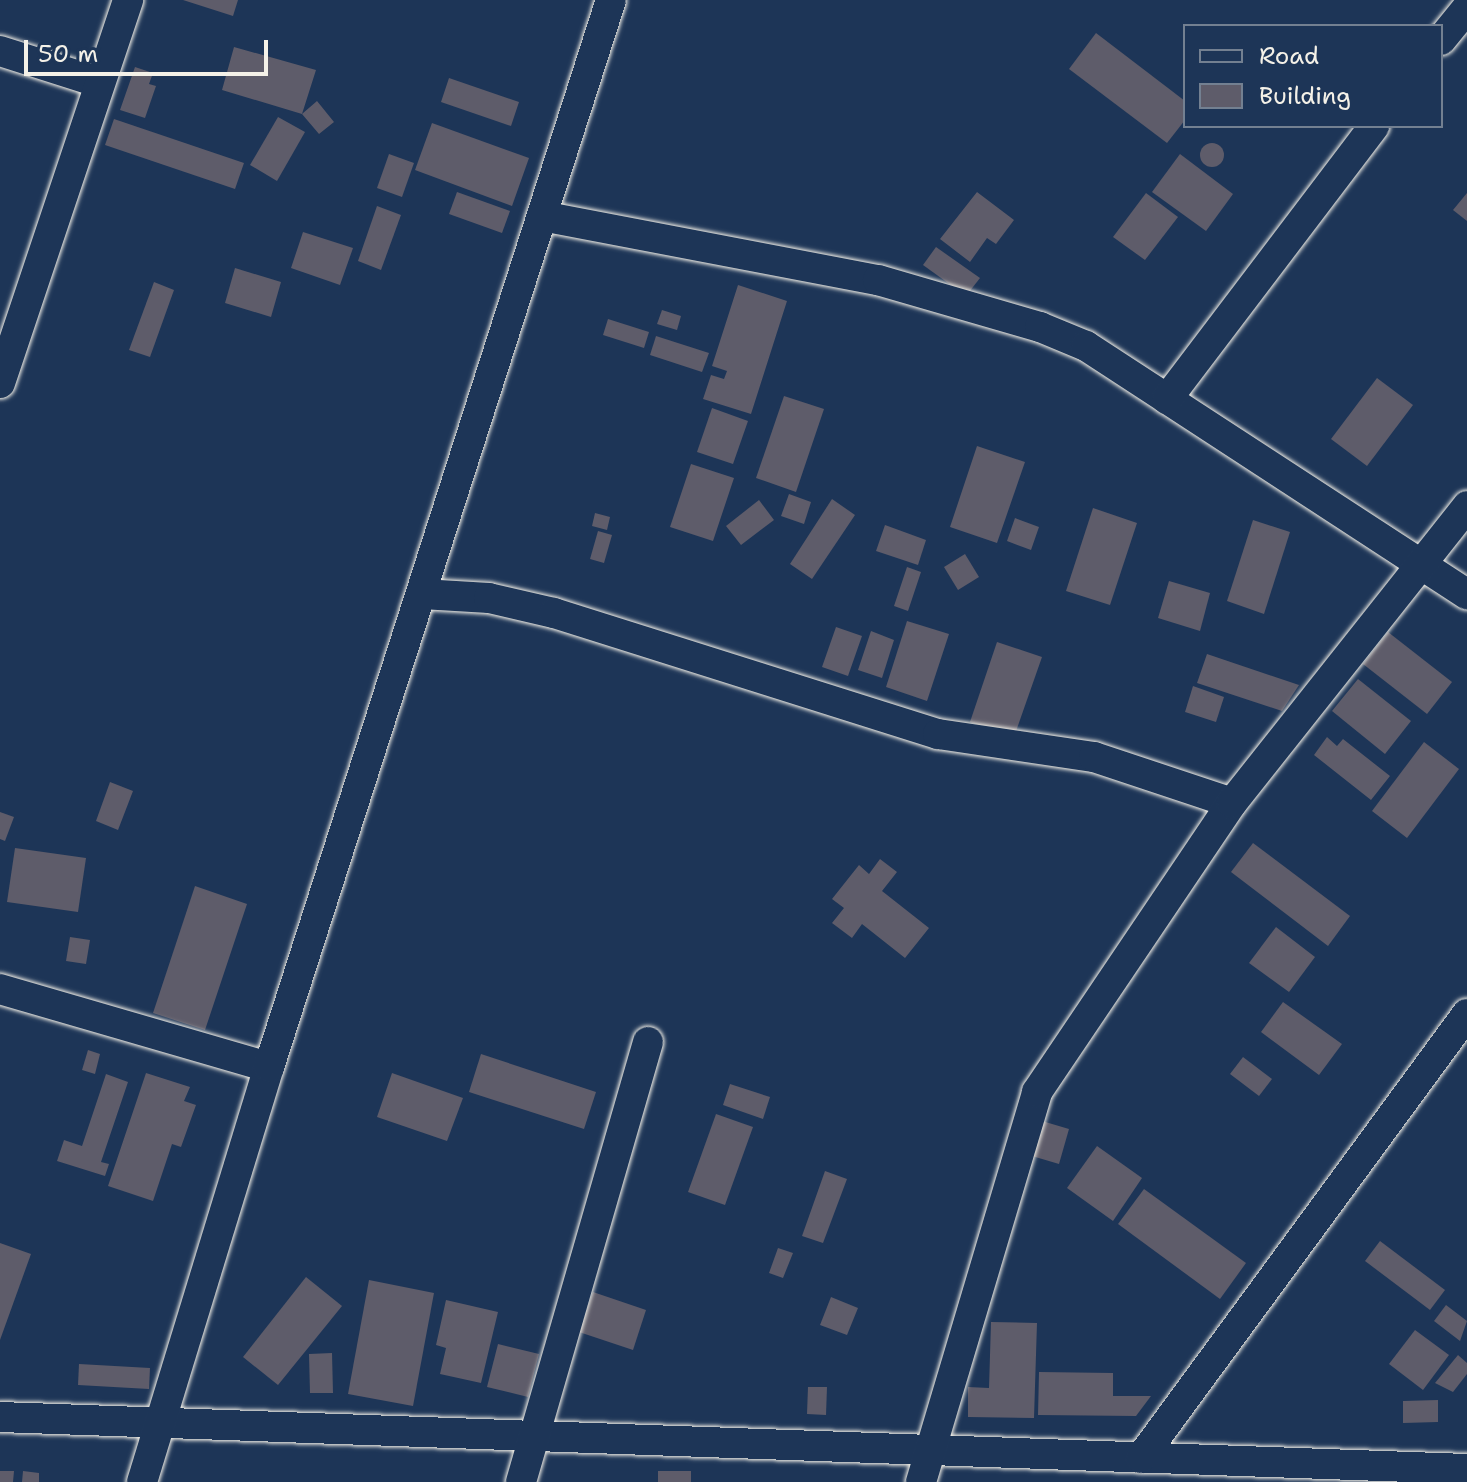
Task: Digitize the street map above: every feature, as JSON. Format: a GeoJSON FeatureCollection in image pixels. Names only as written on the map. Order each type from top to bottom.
{"type":"FeatureCollection","features":[{"type":"Feature","properties":{"kind":"street"},"geometry":{"type":"LineString","coordinates":[[0,383],[6,345],[128,0]]}},
{"type":"Feature","properties":{"kind":"street"},"geometry":{"type":"LineString","coordinates":[[142,1482],[269,1067],[611,0]]}},
{"type":"Feature","properties":{"kind":"street"},"geometry":{"type":"LineString","coordinates":[[1443,38],[1467,8]]}},
{"type":"Feature","properties":{"kind":"street"},"geometry":{"type":"LineString","coordinates":[[0,51],[98,82]]}},
{"type":"Feature","properties":{"kind":"street"},"geometry":{"type":"LineString","coordinates":[[1167,399],[1372,128]]}},
{"type":"Feature","properties":{"kind":"street"},"geometry":{"type":"LineString","coordinates":[[542,216],[878,280],[974,307],[1086,346],[1467,594]]}},
{"type":"Feature","properties":{"kind":"street"},"geometry":{"type":"LineString","coordinates":[[921,1482],[1037,1092],[1232,803],[1467,506]]}},
{"type":"Feature","properties":{"kind":"street"},"geometry":{"type":"LineString","coordinates":[[422,594],[489,598],[554,613],[938,734],[1094,757],[1232,803]]}},
{"type":"Feature","properties":{"kind":"street"},"geometry":{"type":"LineString","coordinates":[[0,989],[269,1067]]}},
{"type":"Feature","properties":{"kind":"street"},"geometry":{"type":"LineString","coordinates":[[1141,1458],[1467,1014]]}},
{"type":"Feature","properties":{"kind":"street"},"geometry":{"type":"LineString","coordinates":[[521,1482],[648,1042]]}},
{"type":"Feature","properties":{"kind":"street"},"geometry":{"type":"LineString","coordinates":[[0,1417],[1141,1458],[1319,1473],[1467,1469]]}},
{"type":"Feature","properties":{"kind":"building"},"geometry":{"type":"Polygon","coordinates":[[[183,0],[238,0],[233,16],[183,0]]]}},
{"type":"Feature","properties":{"kind":"building"},"geometry":{"type":"Polygon","coordinates":[[[1096,33],[1183,99],[1183,123],[1167,143],[1069,69],[1096,33]]]}},
{"type":"Feature","properties":{"kind":"building"},"geometry":{"type":"Polygon","coordinates":[[[234,47],[316,70],[302,114],[222,90],[234,47]]]}},
{"type":"Feature","properties":{"kind":"building"},"geometry":{"type":"Polygon","coordinates":[[[135,67],[153,73],[149,84],[156,86],[145,118],[120,110],[135,67]]]}},
{"type":"Feature","properties":{"kind":"building"},"geometry":{"type":"Polygon","coordinates":[[[449,78],[519,102],[511,126],[441,102],[449,78]]]}},
{"type":"Feature","properties":{"kind":"building"},"geometry":{"type":"Polygon","coordinates":[[[317,101],[334,122],[319,134],[302,114],[317,101]]]}},
{"type":"Feature","properties":{"kind":"building"},"geometry":{"type":"Polygon","coordinates":[[[278,117],[305,132],[277,181],[250,165],[278,117]]]}},
{"type":"Feature","properties":{"kind":"building"},"geometry":{"type":"Polygon","coordinates":[[[114,119],[244,163],[235,189],[105,145],[114,119]]]}},
{"type":"Feature","properties":{"kind":"building"},"geometry":{"type":"Polygon","coordinates":[[[432,123],[529,158],[512,206],[415,170],[432,123]]]}},
{"type":"Feature","properties":{"kind":"building"},"geometry":{"type":"Polygon","coordinates":[[[1212,143],[1221,146],[1224,155],[1221,164],[1212,167],[1203,164],[1200,155],[1203,146],[1212,143]]]}},
{"type":"Feature","properties":{"kind":"building"},"geometry":{"type":"Polygon","coordinates":[[[389,154],[414,163],[402,197],[377,188],[389,154]]]}},
{"type":"Feature","properties":{"kind":"building"},"geometry":{"type":"Polygon","coordinates":[[[1180,154],[1233,194],[1206,231],[1152,192],[1180,154]]]}},
{"type":"Feature","properties":{"kind":"building"},"geometry":{"type":"Polygon","coordinates":[[[457,192],[510,211],[502,233],[449,214],[457,192]]]}},
{"type":"Feature","properties":{"kind":"building"},"geometry":{"type":"Polygon","coordinates":[[[977,192],[1014,220],[996,244],[987,238],[970,262],[940,239],[977,192]]]}},
{"type":"Feature","properties":{"kind":"building"},"geometry":{"type":"Polygon","coordinates":[[[1146,193],[1178,217],[1145,260],[1113,237],[1146,193]]]}},
{"type":"Feature","properties":{"kind":"building"},"geometry":{"type":"Polygon","coordinates":[[[1467,193],[1467,221],[1453,210],[1467,193]]]}},
{"type":"Feature","properties":{"kind":"building"},"geometry":{"type":"Polygon","coordinates":[[[377,206],[401,215],[381,270],[358,261],[377,206]]]}},
{"type":"Feature","properties":{"kind":"building"},"geometry":{"type":"Polygon","coordinates":[[[303,232],[353,248],[340,285],[291,268],[303,232]]]}},
{"type":"Feature","properties":{"kind":"building"},"geometry":{"type":"Polygon","coordinates":[[[936,247],[980,278],[966,296],[923,265],[936,247]]]}},
{"type":"Feature","properties":{"kind":"building"},"geometry":{"type":"Polygon","coordinates":[[[235,268],[281,282],[271,317],[225,303],[235,268]]]}},
{"type":"Feature","properties":{"kind":"building"},"geometry":{"type":"Polygon","coordinates":[[[154,282],[174,290],[150,357],[129,350],[154,282]]]}},
{"type":"Feature","properties":{"kind":"building"},"geometry":{"type":"Polygon","coordinates":[[[738,285],[787,301],[751,414],[703,399],[711,375],[724,379],[727,371],[712,366],[738,285]]]}},
{"type":"Feature","properties":{"kind":"building"},"geometry":{"type":"Polygon","coordinates":[[[662,310],[681,316],[677,330],[657,324],[662,310]]]}},
{"type":"Feature","properties":{"kind":"building"},"geometry":{"type":"Polygon","coordinates":[[[608,319],[649,332],[644,348],[603,335],[608,319]]]}},
{"type":"Feature","properties":{"kind":"building"},"geometry":{"type":"Polygon","coordinates":[[[656,336],[709,353],[702,372],[650,355],[656,336]]]}},
{"type":"Feature","properties":{"kind":"building"},"geometry":{"type":"Polygon","coordinates":[[[1377,378],[1413,405],[1367,466],[1331,439],[1377,378]]]}},
{"type":"Feature","properties":{"kind":"building"},"geometry":{"type":"Polygon","coordinates":[[[784,396],[824,409],[796,492],[756,478],[784,396]]]}},
{"type":"Feature","properties":{"kind":"building"},"geometry":{"type":"Polygon","coordinates":[[[712,408],[748,421],[733,464],[697,452],[712,408]]]}},
{"type":"Feature","properties":{"kind":"building"},"geometry":{"type":"Polygon","coordinates":[[[977,446],[1025,462],[997,543],[950,527],[977,446]]]}},
{"type":"Feature","properties":{"kind":"building"},"geometry":{"type":"Polygon","coordinates":[[[691,464],[734,478],[713,541],[670,527],[691,464]]]}},
{"type":"Feature","properties":{"kind":"building"},"geometry":{"type":"Polygon","coordinates":[[[789,494],[811,502],[804,524],[781,516],[789,494]]]}},
{"type":"Feature","properties":{"kind":"building"},"geometry":{"type":"Polygon","coordinates":[[[832,499],[855,515],[812,579],[790,564],[832,499]]]}},
{"type":"Feature","properties":{"kind":"building"},"geometry":{"type":"Polygon","coordinates":[[[759,500],[774,520],[741,545],[726,526],[759,500]]]}},
{"type":"Feature","properties":{"kind":"building"},"geometry":{"type":"Polygon","coordinates":[[[1093,508],[1137,523],[1110,605],[1066,591],[1093,508]]]}},
{"type":"Feature","properties":{"kind":"building"},"geometry":{"type":"Polygon","coordinates":[[[595,513],[610,517],[607,530],[592,526],[595,513]]]}},
{"type":"Feature","properties":{"kind":"building"},"geometry":{"type":"Polygon","coordinates":[[[1015,518],[1039,527],[1031,550],[1007,541],[1015,518]]]}},
{"type":"Feature","properties":{"kind":"building"},"geometry":{"type":"Polygon","coordinates":[[[1253,520],[1290,532],[1264,614],[1227,601],[1253,520]]]}},
{"type":"Feature","properties":{"kind":"building"},"geometry":{"type":"Polygon","coordinates":[[[885,525],[926,540],[918,565],[876,551],[885,525]]]}},
{"type":"Feature","properties":{"kind":"building"},"geometry":{"type":"Polygon","coordinates":[[[598,531],[612,535],[604,563],[590,559],[598,531]]]}},
{"type":"Feature","properties":{"kind":"building"},"geometry":{"type":"Polygon","coordinates":[[[965,554],[979,577],[958,590],[944,567],[965,554]]]}},
{"type":"Feature","properties":{"kind":"building"},"geometry":{"type":"Polygon","coordinates":[[[907,567],[921,572],[908,611],[894,606],[907,567]]]}},
{"type":"Feature","properties":{"kind":"building"},"geometry":{"type":"Polygon","coordinates":[[[1169,581],[1210,593],[1200,631],[1158,618],[1169,581]]]}},
{"type":"Feature","properties":{"kind":"building"},"geometry":{"type":"Polygon","coordinates":[[[907,621],[949,634],[927,701],[886,687],[907,621]]]}},
{"type":"Feature","properties":{"kind":"building"},"geometry":{"type":"Polygon","coordinates":[[[836,627],[862,636],[848,676],[822,667],[836,627]]]}},
{"type":"Feature","properties":{"kind":"building"},"geometry":{"type":"Polygon","coordinates":[[[871,631],[894,640],[882,678],[858,670],[871,631]]]}},
{"type":"Feature","properties":{"kind":"building"},"geometry":{"type":"Polygon","coordinates":[[[1388,632],[1452,682],[1427,714],[1363,664],[1388,632]]]}},
{"type":"Feature","properties":{"kind":"building"},"geometry":{"type":"Polygon","coordinates":[[[997,642],[1042,657],[1014,737],[970,722],[997,642]]]}},
{"type":"Feature","properties":{"kind":"building"},"geometry":{"type":"Polygon","coordinates":[[[1207,654],[1299,685],[1282,711],[1197,683],[1207,654]]]}},
{"type":"Feature","properties":{"kind":"building"},"geometry":{"type":"Polygon","coordinates":[[[1358,679],[1411,721],[1385,754],[1332,711],[1358,679]]]}},
{"type":"Feature","properties":{"kind":"building"},"geometry":{"type":"Polygon","coordinates":[[[1193,686],[1224,697],[1216,722],[1185,712],[1193,686]]]}},
{"type":"Feature","properties":{"kind":"building"},"geometry":{"type":"Polygon","coordinates":[[[1327,737],[1337,746],[1343,739],[1390,776],[1371,800],[1314,755],[1327,737]]]}},
{"type":"Feature","properties":{"kind":"building"},"geometry":{"type":"Polygon","coordinates":[[[1424,742],[1459,769],[1407,838],[1372,811],[1424,742]]]}},
{"type":"Feature","properties":{"kind":"building"},"geometry":{"type":"Polygon","coordinates":[[[110,782],[133,791],[118,830],[96,821],[110,782]]]}},
{"type":"Feature","properties":{"kind":"building"},"geometry":{"type":"Polygon","coordinates":[[[0,812],[14,817],[5,841],[0,839],[0,812]]]}},
{"type":"Feature","properties":{"kind":"building"},"geometry":{"type":"Polygon","coordinates":[[[1253,843],[1350,916],[1328,946],[1231,872],[1253,843]]]}},
{"type":"Feature","properties":{"kind":"building"},"geometry":{"type":"Polygon","coordinates":[[[15,848],[86,858],[78,912],[7,902],[15,848]]]}},
{"type":"Feature","properties":{"kind":"building"},"geometry":{"type":"Polygon","coordinates":[[[880,859],[897,872],[882,891],[929,928],[905,958],[862,924],[852,938],[832,923],[844,908],[832,899],[859,865],[869,874],[880,859]]]}},
{"type":"Feature","properties":{"kind":"building"},"geometry":{"type":"Polygon","coordinates":[[[195,886],[247,904],[205,1030],[153,1013],[195,886]]]}},
{"type":"Feature","properties":{"kind":"building"},"geometry":{"type":"Polygon","coordinates":[[[1276,927],[1315,957],[1289,992],[1249,963],[1276,927]]]}},
{"type":"Feature","properties":{"kind":"building"},"geometry":{"type":"Polygon","coordinates":[[[70,937],[90,940],[86,964],[66,961],[70,937]]]}},
{"type":"Feature","properties":{"kind":"building"},"geometry":{"type":"Polygon","coordinates":[[[1283,1002],[1342,1044],[1319,1075],[1261,1032],[1283,1002]]]}},
{"type":"Feature","properties":{"kind":"building"},"geometry":{"type":"Polygon","coordinates":[[[88,1050],[100,1054],[95,1074],[82,1070],[88,1050]]]}},
{"type":"Feature","properties":{"kind":"building"},"geometry":{"type":"Polygon","coordinates":[[[481,1054],[596,1092],[584,1129],[469,1092],[481,1054]]]}},
{"type":"Feature","properties":{"kind":"building"},"geometry":{"type":"Polygon","coordinates":[[[1243,1057],[1272,1079],[1259,1096],[1230,1074],[1243,1057]]]}},
{"type":"Feature","properties":{"kind":"building"},"geometry":{"type":"Polygon","coordinates":[[[146,1073],[190,1087],[184,1101],[196,1105],[181,1147],[172,1144],[153,1201],[108,1186],[146,1073]]]}},
{"type":"Feature","properties":{"kind":"building"},"geometry":{"type":"Polygon","coordinates":[[[392,1073],[463,1098],[447,1141],[377,1117],[392,1073]]]}},
{"type":"Feature","properties":{"kind":"building"},"geometry":{"type":"Polygon","coordinates":[[[106,1074],[128,1082],[101,1162],[109,1164],[105,1176],[57,1161],[64,1140],[82,1146],[106,1074]]]}},
{"type":"Feature","properties":{"kind":"building"},"geometry":{"type":"Polygon","coordinates":[[[730,1084],[770,1097],[763,1119],[723,1105],[730,1084]]]}},
{"type":"Feature","properties":{"kind":"building"},"geometry":{"type":"Polygon","coordinates":[[[716,1114],[753,1127],[725,1205],[688,1192],[716,1114]]]}},
{"type":"Feature","properties":{"kind":"building"},"geometry":{"type":"Polygon","coordinates":[[[1042,1121],[1069,1129],[1059,1164],[1032,1156],[1042,1121]]]}},
{"type":"Feature","properties":{"kind":"building"},"geometry":{"type":"Polygon","coordinates":[[[1097,1146],[1142,1178],[1113,1221],[1067,1188],[1097,1146]]]}},
{"type":"Feature","properties":{"kind":"building"},"geometry":{"type":"Polygon","coordinates":[[[825,1171],[847,1179],[823,1243],[802,1236],[825,1171]]]}},
{"type":"Feature","properties":{"kind":"building"},"geometry":{"type":"Polygon","coordinates":[[[1144,1189],[1246,1263],[1220,1299],[1118,1224],[1144,1189]]]}},
{"type":"Feature","properties":{"kind":"building"},"geometry":{"type":"Polygon","coordinates":[[[1380,1241],[1445,1290],[1430,1310],[1365,1261],[1380,1241]]]}},
{"type":"Feature","properties":{"kind":"building"},"geometry":{"type":"Polygon","coordinates":[[[0,1243],[31,1254],[0,1340],[0,1243]]]}},
{"type":"Feature","properties":{"kind":"building"},"geometry":{"type":"Polygon","coordinates":[[[778,1248],[793,1253],[783,1278],[769,1273],[778,1248]]]}},
{"type":"Feature","properties":{"kind":"building"},"geometry":{"type":"Polygon","coordinates":[[[306,1277],[342,1306],[278,1385],[243,1357],[306,1277]]]}},
{"type":"Feature","properties":{"kind":"building"},"geometry":{"type":"Polygon","coordinates":[[[369,1280],[434,1293],[413,1406],[348,1394],[369,1280]]]}},
{"type":"Feature","properties":{"kind":"building"},"geometry":{"type":"Polygon","coordinates":[[[593,1292],[646,1310],[633,1350],[579,1332],[593,1292]]]}},
{"type":"Feature","properties":{"kind":"building"},"geometry":{"type":"Polygon","coordinates":[[[831,1297],[858,1308],[847,1335],[820,1325],[831,1297]]]}},
{"type":"Feature","properties":{"kind":"building"},"geometry":{"type":"Polygon","coordinates":[[[446,1300],[498,1312],[481,1383],[440,1374],[446,1348],[436,1345],[446,1300]]]}},
{"type":"Feature","properties":{"kind":"building"},"geometry":{"type":"Polygon","coordinates":[[[1446,1305],[1467,1321],[1460,1341],[1434,1321],[1446,1305]]]}},
{"type":"Feature","properties":{"kind":"building"},"geometry":{"type":"Polygon","coordinates":[[[991,1322],[1037,1323],[1034,1418],[968,1417],[968,1387],[989,1388],[991,1322]]]}},
{"type":"Feature","properties":{"kind":"building"},"geometry":{"type":"Polygon","coordinates":[[[1415,1330],[1449,1355],[1423,1390],[1389,1364],[1415,1330]]]}},
{"type":"Feature","properties":{"kind":"building"},"geometry":{"type":"Polygon","coordinates":[[[498,1344],[539,1354],[528,1397],[487,1387],[498,1344]]]}},
{"type":"Feature","properties":{"kind":"building"},"geometry":{"type":"Polygon","coordinates":[[[332,1353],[333,1393],[310,1393],[309,1354],[332,1353]]]}},
{"type":"Feature","properties":{"kind":"building"},"geometry":{"type":"Polygon","coordinates":[[[1458,1355],[1467,1363],[1467,1374],[1453,1392],[1435,1383],[1458,1355]]]}},
{"type":"Feature","properties":{"kind":"building"},"geometry":{"type":"Polygon","coordinates":[[[79,1364],[150,1368],[149,1389],[78,1385],[79,1364]]]}},
{"type":"Feature","properties":{"kind":"building"},"geometry":{"type":"Polygon","coordinates":[[[1039,1372],[1113,1373],[1113,1396],[1151,1396],[1136,1416],[1038,1415],[1039,1372]]]}},
{"type":"Feature","properties":{"kind":"building"},"geometry":{"type":"Polygon","coordinates":[[[808,1387],[827,1387],[826,1415],[807,1414],[808,1387]]]}},
{"type":"Feature","properties":{"kind":"building"},"geometry":{"type":"Polygon","coordinates":[[[1438,1400],[1438,1422],[1403,1423],[1403,1401],[1438,1400]]]}},
{"type":"Feature","properties":{"kind":"building"},"geometry":{"type":"Polygon","coordinates":[[[0,1471],[14,1471],[13,1482],[0,1482],[0,1471]]]}},
{"type":"Feature","properties":{"kind":"building"},"geometry":{"type":"Polygon","coordinates":[[[23,1471],[39,1473],[39,1482],[22,1482],[23,1471]]]}},
{"type":"Feature","properties":{"kind":"building"},"geometry":{"type":"Polygon","coordinates":[[[658,1471],[691,1471],[691,1482],[658,1482],[658,1471]]]}}]}
